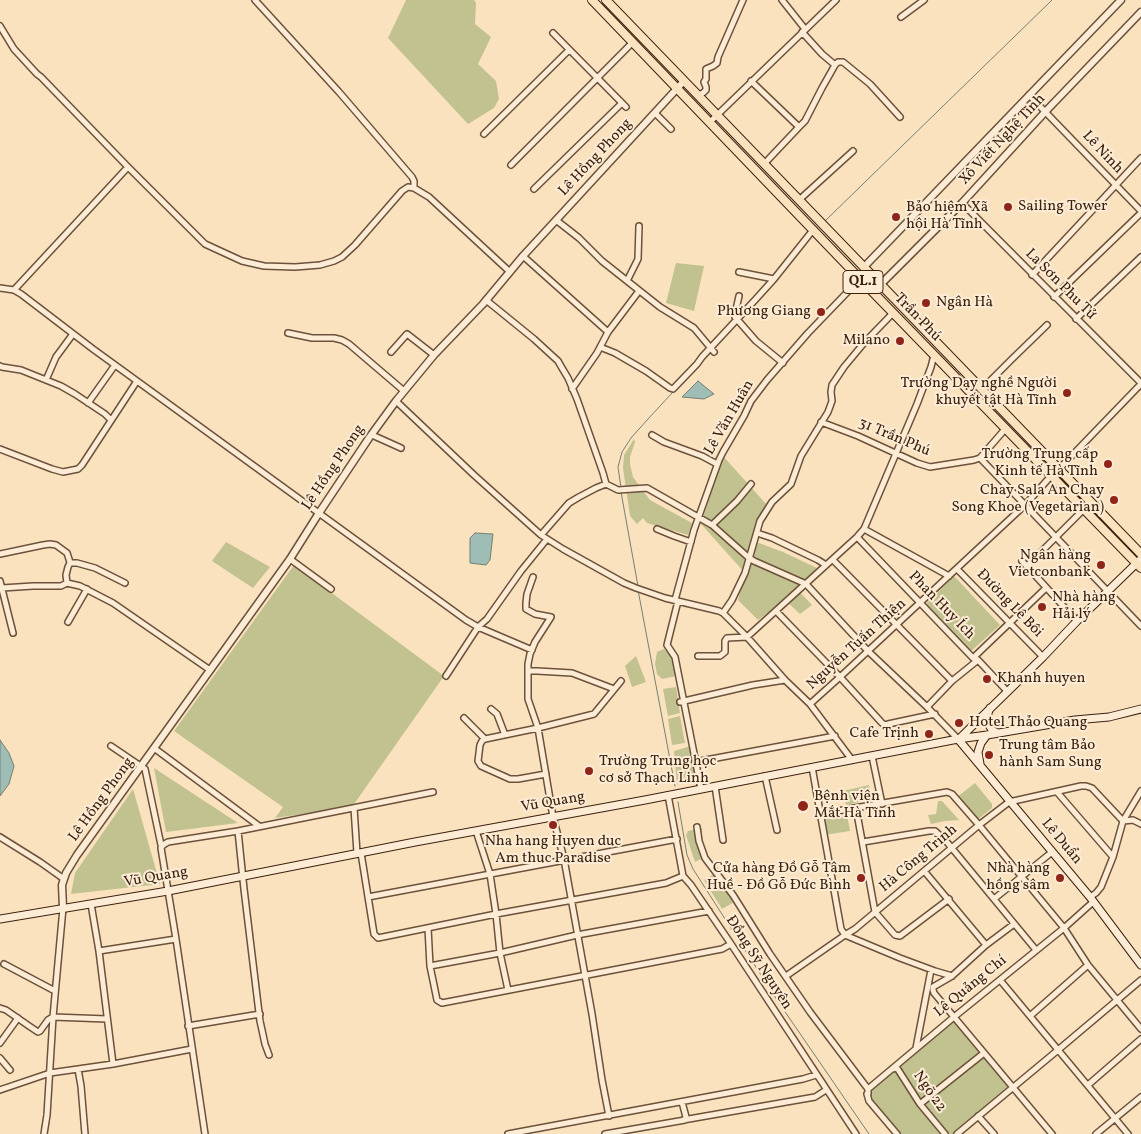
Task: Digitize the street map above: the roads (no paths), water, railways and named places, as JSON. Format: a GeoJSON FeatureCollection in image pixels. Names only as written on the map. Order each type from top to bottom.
{"type":"FeatureCollection","features":[{"type":"Feature","properties":{"kind":"main road","name":"Trần Phú"},"geometry":{"type":"LineString","coordinates":[[592,0],[1051,476],[1140,563]]}},
{"type":"Feature","properties":{"kind":"main road","name":"Trần Phú"},"geometry":{"type":"LineString","coordinates":[[606,0],[1141,554]]}},
{"type":"Feature","properties":{"kind":"main road"},"geometry":{"type":"LineString","coordinates":[[958,739],[1043,657],[1077,621],[1140,563]]}},
{"type":"Feature","properties":{"kind":"main road"},"geometry":{"type":"LineString","coordinates":[[990,708],[987,719],[992,730],[997,734]]}},
{"type":"Feature","properties":{"kind":"main road","name":"Vũ Quang"},"geometry":{"type":"LineString","coordinates":[[0,919],[168,891],[958,739],[1075,720],[1109,717],[1141,709]]}},
{"type":"Feature","properties":{"kind":"main road"},"geometry":{"type":"LineString","coordinates":[[984,771],[979,762],[978,752],[981,743],[987,735]]}},
{"type":"Feature","properties":{"kind":"main road","name":"Lê Duẩn"},"geometry":{"type":"LineString","coordinates":[[958,739],[1091,900],[1141,965]]}},
{"type":"Feature","properties":{"kind":"street"},"geometry":{"type":"LineString","coordinates":[[255,0],[339,92],[412,177],[414,188]]}},
{"type":"Feature","properties":{"kind":"street"},"geometry":{"type":"LineString","coordinates":[[698,96],[706,90],[704,82],[706,79],[706,69],[717,63],[743,0]]}},
{"type":"Feature","properties":{"kind":"street"},"geometry":{"type":"LineString","coordinates":[[782,0],[803,31],[822,54],[835,65]]}},
{"type":"Feature","properties":{"kind":"street"},"geometry":{"type":"LineString","coordinates":[[710,122],[836,0]]}},
{"type":"Feature","properties":{"kind":"street"},"geometry":{"type":"LineString","coordinates":[[901,17],[924,0]]}},
{"type":"Feature","properties":{"kind":"street","name":"Xô Viết Nghệ Tĩnh"},"geometry":{"type":"LineString","coordinates":[[864,267],[1121,0]]}},
{"type":"Feature","properties":{"kind":"street","name":"Xô Viết Nghệ Tĩnh"},"geometry":{"type":"LineString","coordinates":[[881,284],[962,203],[1046,111],[1141,12]]}},
{"type":"Feature","properties":{"kind":"street"},"geometry":{"type":"LineString","coordinates":[[0,26],[14,49],[37,74],[206,244],[242,261],[264,266],[295,267],[320,265],[342,257],[355,245],[402,191],[408,187],[414,188],[429,197],[510,272]]}},
{"type":"Feature","properties":{"kind":"street"},"geometry":{"type":"LineString","coordinates":[[553,33],[626,107]]}},
{"type":"Feature","properties":{"kind":"street"},"geometry":{"type":"LineString","coordinates":[[511,165],[633,42]]}},
{"type":"Feature","properties":{"kind":"street"},"geometry":{"type":"LineString","coordinates":[[484,134],[569,50]]}},
{"type":"Feature","properties":{"kind":"street"},"geometry":{"type":"LineString","coordinates":[[764,164],[805,121],[838,62],[843,62],[870,84],[900,117]]}},
{"type":"Feature","properties":{"kind":"street","name":"Lê Hồng Phong"},"geometry":{"type":"LineString","coordinates":[[63,908],[62,885],[66,873],[77,855],[290,559],[319,513],[396,401],[434,355],[486,300],[523,256],[684,82]]}},
{"type":"Feature","properties":{"kind":"street"},"geometry":{"type":"LineString","coordinates":[[751,82],[799,127]]}},
{"type":"Feature","properties":{"kind":"street","name":"Lê Ninh"},"geometry":{"type":"LineString","coordinates":[[1029,95],[1141,212]]}},
{"type":"Feature","properties":{"kind":"street"},"geometry":{"type":"LineString","coordinates":[[534,189],[622,103]]}},
{"type":"Feature","properties":{"kind":"street"},"geometry":{"type":"LineString","coordinates":[[655,113],[671,129]]}},
{"type":"Feature","properties":{"kind":"street"},"geometry":{"type":"LineString","coordinates":[[799,200],[853,151]]}},
{"type":"Feature","properties":{"kind":"street"},"geometry":{"type":"LineString","coordinates":[[1032,274],[1141,158]]}},
{"type":"Feature","properties":{"kind":"street"},"geometry":{"type":"LineString","coordinates":[[14,290],[128,166]]}},
{"type":"Feature","properties":{"kind":"street","name":"La Sơn Phu Tử"},"geometry":{"type":"LineString","coordinates":[[962,203],[1141,384]]}},
{"type":"Feature","properties":{"kind":"street"},"geometry":{"type":"LineString","coordinates":[[1054,297],[1141,212]]}},
{"type":"Feature","properties":{"kind":"street"},"geometry":{"type":"LineString","coordinates":[[556,220],[579,238],[602,262],[660,307],[694,328],[712,350]]}},
{"type":"Feature","properties":{"kind":"street"},"geometry":{"type":"LineString","coordinates":[[627,281],[638,259],[639,226]]}},
{"type":"Feature","properties":{"kind":"street"},"geometry":{"type":"LineString","coordinates":[[600,346],[646,371],[668,387],[673,388],[739,322],[813,230]]}},
{"type":"Feature","properties":{"kind":"street"},"geometry":{"type":"LineString","coordinates":[[523,256],[608,332]]}},
{"type":"Feature","properties":{"kind":"street"},"geometry":{"type":"LineString","coordinates":[[1076,319],[1141,257]]}},
{"type":"Feature","properties":{"kind":"street"},"geometry":{"type":"LineString","coordinates":[[739,272],[774,279]]}},
{"type":"Feature","properties":{"kind":"street","name":"Lê Văn Huân"},"geometry":{"type":"LineString","coordinates":[[701,789],[682,701],[675,658],[667,645],[676,601],[698,518],[723,452],[751,401],[808,333],[860,279]]}},
{"type":"Feature","properties":{"kind":"street"},"geometry":{"type":"LineString","coordinates":[[0,288],[14,290],[478,628],[532,650]]}},
{"type":"Feature","properties":{"kind":"street"},"geometry":{"type":"LineString","coordinates":[[572,389],[608,332],[639,290]]}},
{"type":"Feature","properties":{"kind":"street"},"geometry":{"type":"LineString","coordinates":[[739,296],[735,317],[756,341],[782,363]]}},
{"type":"Feature","properties":{"kind":"street"},"geometry":{"type":"LineString","coordinates":[[486,300],[558,361],[568,378],[606,484],[618,490],[647,488],[712,525],[749,558],[806,584],[868,651],[935,714],[958,739]]}},
{"type":"Feature","properties":{"kind":"street"},"geometry":{"type":"LineString","coordinates":[[723,613],[732,600],[745,573],[760,520],[772,502],[791,484],[801,456],[830,406],[832,401],[830,392],[832,385],[841,370],[893,313]]}},
{"type":"Feature","properties":{"kind":"street"},"geometry":{"type":"LineString","coordinates":[[982,390],[1012,358],[1047,326]]}},
{"type":"Feature","properties":{"kind":"street"},"geometry":{"type":"LineString","coordinates":[[288,333],[312,338],[342,340],[404,391]]}},
{"type":"Feature","properties":{"kind":"street"},"geometry":{"type":"LineString","coordinates":[[46,380],[58,353],[73,334]]}},
{"type":"Feature","properties":{"kind":"street"},"geometry":{"type":"LineString","coordinates":[[391,352],[407,334],[434,355]]}},
{"type":"Feature","properties":{"kind":"street"},"geometry":{"type":"LineString","coordinates":[[698,656],[720,656],[725,652],[725,641],[727,638],[747,637],[864,529],[931,367],[934,355]]}},
{"type":"Feature","properties":{"kind":"street"},"geometry":{"type":"LineString","coordinates":[[88,403],[115,365]]}},
{"type":"Feature","properties":{"kind":"street"},"geometry":{"type":"LineString","coordinates":[[1,368],[21,370],[67,389],[112,420]]}},
{"type":"Feature","properties":{"kind":"street"},"geometry":{"type":"LineString","coordinates":[[0,448],[63,472],[78,468],[82,465],[137,381]]}},
{"type":"Feature","properties":{"kind":"street"},"geometry":{"type":"LineString","coordinates":[[1059,470],[1141,384]]}},
{"type":"Feature","properties":{"kind":"street"},"geometry":{"type":"LineString","coordinates":[[396,401],[541,535],[562,549],[639,589],[723,613],[810,704],[852,760]]}},
{"type":"Feature","properties":{"kind":"street","name":"31 Trần Phú"},"geometry":{"type":"LineString","coordinates":[[821,422],[930,467],[980,458]]}},
{"type":"Feature","properties":{"kind":"street"},"geometry":{"type":"LineString","coordinates":[[1006,428],[980,458],[1141,626]]}},
{"type":"Feature","properties":{"kind":"street"},"geometry":{"type":"LineString","coordinates":[[372,435],[401,448]]}},
{"type":"Feature","properties":{"kind":"street"},"geometry":{"type":"LineString","coordinates":[[652,435],[664,442],[718,464]]}},
{"type":"Feature","properties":{"kind":"street","name":"Nguyễn Tuấn Thiện"},"geometry":{"type":"LineString","coordinates":[[810,704],[1025,505],[1051,476]]}},
{"type":"Feature","properties":{"kind":"street"},"geometry":{"type":"LineString","coordinates":[[541,535],[569,503],[606,484]]}},
{"type":"Feature","properties":{"kind":"street"},"geometry":{"type":"LineString","coordinates":[[712,525],[737,501],[751,484]]}},
{"type":"Feature","properties":{"kind":"street"},"geometry":{"type":"LineString","coordinates":[[1077,621],[1024,563],[1084,509]]}},
{"type":"Feature","properties":{"kind":"street"},"geometry":{"type":"LineString","coordinates":[[657,528],[691,542]]}},
{"type":"Feature","properties":{"kind":"street"},"geometry":{"type":"LineString","coordinates":[[864,529],[949,576]]}},
{"type":"Feature","properties":{"kind":"street"},"geometry":{"type":"LineString","coordinates":[[757,533],[772,538],[826,565]]}},
{"type":"Feature","properties":{"kind":"street","name":"Phan Huy Ích"},"geometry":{"type":"LineString","coordinates":[[857,537],[1007,691]]}},
{"type":"Feature","properties":{"kind":"street"},"geometry":{"type":"LineString","coordinates":[[446,676],[478,628],[487,619],[521,571],[547,539]]}},
{"type":"Feature","properties":{"kind":"street"},"geometry":{"type":"LineString","coordinates":[[0,554],[36,546],[56,545],[67,553],[70,563],[67,569],[67,583]]}},
{"type":"Feature","properties":{"kind":"street"},"geometry":{"type":"LineString","coordinates":[[290,559],[331,589]]}},
{"type":"Feature","properties":{"kind":"street"},"geometry":{"type":"LineString","coordinates":[[832,560],[952,681]]}},
{"type":"Feature","properties":{"kind":"street"},"geometry":{"type":"LineString","coordinates":[[70,563],[95,568],[124,583]]}},
{"type":"Feature","properties":{"kind":"street","name":"Đường Lê Bôi"},"geometry":{"type":"LineString","coordinates":[[957,568],[1043,657]]}},
{"type":"Feature","properties":{"kind":"street"},"geometry":{"type":"LineString","coordinates":[[533,577],[527,594],[526,609],[534,614],[550,617],[535,642],[529,658],[528,699],[538,728],[554,817],[564,859],[609,1116]]}},
{"type":"Feature","properties":{"kind":"street"},"geometry":{"type":"LineString","coordinates":[[0,581],[13,633]]}},
{"type":"Feature","properties":{"kind":"street"},"geometry":{"type":"LineString","coordinates":[[2,588],[61,586],[67,583],[88,589],[113,603],[210,670]]}},
{"type":"Feature","properties":{"kind":"street"},"geometry":{"type":"LineString","coordinates":[[927,707],[1046,588]]}},
{"type":"Feature","properties":{"kind":"street"},"geometry":{"type":"LineString","coordinates":[[68,622],[88,589]]}},
{"type":"Feature","properties":{"kind":"street"},"geometry":{"type":"LineString","coordinates":[[776,611],[885,725],[935,714]]}},
{"type":"Feature","properties":{"kind":"street"},"geometry":{"type":"LineString","coordinates":[[528,671],[572,673],[614,689]]}},
{"type":"Feature","properties":{"kind":"street"},"geometry":{"type":"LineString","coordinates":[[682,701],[785,680]]}},
{"type":"Feature","properties":{"kind":"street"},"geometry":{"type":"LineString","coordinates":[[546,774],[510,779],[481,766],[478,761],[480,744],[485,739],[594,714],[622,681]]}},
{"type":"Feature","properties":{"kind":"street"},"geometry":{"type":"LineString","coordinates":[[492,709],[497,714],[505,734]]}},
{"type":"Feature","properties":{"kind":"street"},"geometry":{"type":"LineString","coordinates":[[464,718],[485,739]]}},
{"type":"Feature","properties":{"kind":"street"},"geometry":{"type":"LineString","coordinates":[[695,762],[835,736]]}},
{"type":"Feature","properties":{"kind":"street"},"geometry":{"type":"LineString","coordinates":[[110,746],[146,769],[161,845],[163,845]]}},
{"type":"Feature","properties":{"kind":"street"},"geometry":{"type":"LineString","coordinates":[[154,748],[258,826]]}},
{"type":"Feature","properties":{"kind":"street"},"geometry":{"type":"LineString","coordinates":[[872,756],[882,804]]}},
{"type":"Feature","properties":{"kind":"street"},"geometry":{"type":"LineString","coordinates":[[812,767],[842,929],[845,935],[930,970],[952,976]]}},
{"type":"Feature","properties":{"kind":"street"},"geometry":{"type":"LineString","coordinates":[[765,776],[777,830]]}},
{"type":"Feature","properties":{"kind":"street"},"geometry":{"type":"LineString","coordinates":[[715,786],[723,840]]}},
{"type":"Feature","properties":{"kind":"street"},"geometry":{"type":"LineString","coordinates":[[1009,802],[1086,786],[1092,788],[1123,821],[1133,820],[1141,824]]}},
{"type":"Feature","properties":{"kind":"street","name":"Lê Quảng Chí"},"geometry":{"type":"LineString","coordinates":[[868,1091],[916,1048],[1064,928],[1091,900],[1101,888],[1113,857],[1123,821],[1141,791]]}},
{"type":"Feature","properties":{"kind":"street"},"geometry":{"type":"LineString","coordinates":[[204,1134],[161,848],[163,845],[168,842],[238,831],[433,792]]}},
{"type":"Feature","properties":{"kind":"street"},"geometry":{"type":"LineString","coordinates":[[820,814],[948,792],[952,794],[1064,928],[1088,964],[1141,1029]]}},
{"type":"Feature","properties":{"kind":"street"},"geometry":{"type":"LineString","coordinates":[[1057,792],[1113,857]]}},
{"type":"Feature","properties":{"kind":"street","name":"Đồng Sỹ Nguyên"},"geometry":{"type":"LineString","coordinates":[[668,795],[683,876],[709,911],[856,1134]]}},
{"type":"Feature","properties":{"kind":"street","name":"Hà Công Trình"},"geometry":{"type":"LineString","coordinates":[[786,976],[855,929],[1009,802]]}},
{"type":"Feature","properties":{"kind":"street"},"geometry":{"type":"LineString","coordinates":[[354,808],[359,853],[374,934],[380,938],[571,899],[604,895],[666,883],[683,876]]}},
{"type":"Feature","properties":{"kind":"street"},"geometry":{"type":"LineString","coordinates":[[856,808],[875,912],[894,935],[900,936],[949,899]]}},
{"type":"Feature","properties":{"kind":"street"},"geometry":{"type":"LineString","coordinates":[[697,827],[699,841],[705,858],[734,895],[810,1012],[868,1091],[866,1094],[869,1101],[897,1134]]}},
{"type":"Feature","properties":{"kind":"street"},"geometry":{"type":"LineString","coordinates":[[863,842],[932,830],[939,834],[1036,950]]}},
{"type":"Feature","properties":{"kind":"street"},"geometry":{"type":"LineString","coordinates":[[238,831],[263,1036],[269,1056]]}},
{"type":"Feature","properties":{"kind":"street"},"geometry":{"type":"LineString","coordinates":[[476,831],[490,874],[500,953],[508,990]]}},
{"type":"Feature","properties":{"kind":"street"},"geometry":{"type":"LineString","coordinates":[[0,837],[64,879]]}},
{"type":"Feature","properties":{"kind":"street"},"geometry":{"type":"LineString","coordinates":[[368,896],[676,839]]}},
{"type":"Feature","properties":{"kind":"street"},"geometry":{"type":"LineString","coordinates":[[994,899],[1052,852]]}},
{"type":"Feature","properties":{"kind":"street"},"geometry":{"type":"LineString","coordinates":[[925,872],[986,945]]}},
{"type":"Feature","properties":{"kind":"street"},"geometry":{"type":"LineString","coordinates":[[91,904],[100,951],[113,1064]]}},
{"type":"Feature","properties":{"kind":"street"},"geometry":{"type":"LineString","coordinates":[[44,1134],[63,908]]}},
{"type":"Feature","properties":{"kind":"street"},"geometry":{"type":"LineString","coordinates":[[430,966],[500,953],[577,935],[709,911]]}},
{"type":"Feature","properties":{"kind":"street"},"geometry":{"type":"LineString","coordinates":[[1014,924],[986,945],[952,976],[933,987],[933,990],[1052,1134]]}},
{"type":"Feature","properties":{"kind":"street"},"geometry":{"type":"LineString","coordinates":[[428,928],[430,966],[437,1000],[442,1003],[722,949],[731,944]]}},
{"type":"Feature","properties":{"kind":"street"},"geometry":{"type":"LineString","coordinates":[[100,951],[176,939]]}},
{"type":"Feature","properties":{"kind":"street"},"geometry":{"type":"LineString","coordinates":[[4,964],[56,991]]}},
{"type":"Feature","properties":{"kind":"street"},"geometry":{"type":"LineString","coordinates":[[1030,1016],[1088,964]]}},
{"type":"Feature","properties":{"kind":"street"},"geometry":{"type":"LineString","coordinates":[[916,1048],[930,970]]}},
{"type":"Feature","properties":{"kind":"street"},"geometry":{"type":"LineString","coordinates":[[1000,980],[1128,1134]]}},
{"type":"Feature","properties":{"kind":"street"},"geometry":{"type":"LineString","coordinates":[[957,1134],[1141,980]]}},
{"type":"Feature","properties":{"kind":"street"},"geometry":{"type":"LineString","coordinates":[[0,1008],[6,1010],[38,1032],[53,1017],[107,1019]]}},
{"type":"Feature","properties":{"kind":"street"},"geometry":{"type":"LineString","coordinates":[[188,1026],[260,1014]]}},
{"type":"Feature","properties":{"kind":"street"},"geometry":{"type":"LineString","coordinates":[[0,1043],[18,1018]]}},
{"type":"Feature","properties":{"kind":"street"},"geometry":{"type":"LineString","coordinates":[[1088,1086],[1141,1039]]}},
{"type":"Feature","properties":{"kind":"street"},"geometry":{"type":"LineString","coordinates":[[0,1090],[50,1073],[113,1064],[192,1049]]}},
{"type":"Feature","properties":{"kind":"street"},"geometry":{"type":"LineString","coordinates":[[920,1104],[984,1053]]}},
{"type":"Feature","properties":{"kind":"street"},"geometry":{"type":"LineString","coordinates":[[0,1058],[10,1070]]}},
{"type":"Feature","properties":{"kind":"street","name":"Ngõ 22"},"geometry":{"type":"LineString","coordinates":[[892,1069],[897,1068],[920,1104],[945,1134]]}},
{"type":"Feature","properties":{"kind":"street"},"geometry":{"type":"LineString","coordinates":[[78,1069],[85,1134]]}},
{"type":"Feature","properties":{"kind":"street"},"geometry":{"type":"LineString","coordinates":[[508,1134],[816,1075]]}},
{"type":"Feature","properties":{"kind":"street"},"geometry":{"type":"LineString","coordinates":[[604,1134],[684,1118],[816,1097],[826,1090]]}},
{"type":"Feature","properties":{"kind":"street"},"geometry":{"type":"LineString","coordinates":[[1096,1134],[1141,1097]]}},
{"type":"Feature","properties":{"kind":"street"},"geometry":{"type":"LineString","coordinates":[[682,1102],[684,1118]]}},
{"type":"Feature","properties":{"kind":"street"},"geometry":{"type":"LineString","coordinates":[[978,1116],[994,1134]]}},
{"type":"Feature","properties":{"kind":"water"},"geometry":{"type":"Polygon","coordinates":[[[698,381],[714,394],[704,399],[682,397],[698,381]]]}},
{"type":"Feature","properties":{"kind":"water"},"geometry":{"type":"Polygon","coordinates":[[[475,533],[493,534],[490,560],[486,565],[470,563],[470,538],[475,533]]]}},
{"type":"Feature","properties":{"kind":"water"},"geometry":{"type":"Polygon","coordinates":[[[0,740],[9,753],[14,766],[9,784],[0,796],[0,740]]]}},
{"type":"Feature","properties":{"kind":"waterway"},"geometry":{"type":"LineString","coordinates":[[825,221],[1052,0]]}},
{"type":"Feature","properties":{"kind":"waterway"},"geometry":{"type":"LineString","coordinates":[[741,319],[753,306]]}},
{"type":"Feature","properties":{"kind":"waterway"},"geometry":{"type":"LineString","coordinates":[[713,349],[738,322]]}},
{"type":"Feature","properties":{"kind":"waterway"},"geometry":{"type":"LineString","coordinates":[[702,362],[711,352]]}},
{"type":"Feature","properties":{"kind":"waterway"},"geometry":{"type":"LineString","coordinates":[[621,488],[618,467],[622,452],[631,438],[673,392]]}},
{"type":"Feature","properties":{"kind":"waterway"},"geometry":{"type":"LineString","coordinates":[[621,492],[638,586]]}},
{"type":"Feature","properties":{"kind":"waterway"},"geometry":{"type":"LineString","coordinates":[[638,590],[675,786]]}},
{"type":"Feature","properties":{"kind":"waterway"},"geometry":{"type":"LineString","coordinates":[[678,802],[687,855],[693,869],[779,1003],[869,1134]]}},
{"type":"Feature","properties":{"kind":"place","name":"Sailing Tower"},"geometry":{"type":"Point","coordinates":[1008,207]}},
{"type":"Feature","properties":{"kind":"place","name":"Bảo hiệm Xã hội Hà Tĩnh"},"geometry":{"type":"Point","coordinates":[896,217]}},
{"type":"Feature","properties":{"kind":"place","name":"Ngân Hà"},"geometry":{"type":"Point","coordinates":[926,303]}},
{"type":"Feature","properties":{"kind":"place","name":"Phương Giang"},"geometry":{"type":"Point","coordinates":[821,312]}},
{"type":"Feature","properties":{"kind":"place","name":"Milano"},"geometry":{"type":"Point","coordinates":[900,341]}},
{"type":"Feature","properties":{"kind":"place","name":"Trường Dạy nghề Người khuyết tật Hà Tĩnh"},"geometry":{"type":"Point","coordinates":[1067,393]}},
{"type":"Feature","properties":{"kind":"place","name":"Trường Trung cấp Kinh tế Hà Tĩnh"},"geometry":{"type":"Point","coordinates":[1108,464]}},
{"type":"Feature","properties":{"kind":"place","name":"Chay Sala An Chay Song Khoe (Vegetarian)"},"geometry":{"type":"Point","coordinates":[1114,500]}},
{"type":"Feature","properties":{"kind":"place","name":"Ngân hàng Vietconbank"},"geometry":{"type":"Point","coordinates":[1101,565]}},
{"type":"Feature","properties":{"kind":"place","name":"Nhà hàng Hải lý"},"geometry":{"type":"Point","coordinates":[1042,607]}},
{"type":"Feature","properties":{"kind":"place","name":"Khanh huyen"},"geometry":{"type":"Point","coordinates":[987,679]}},
{"type":"Feature","properties":{"kind":"place","name":"Hotel Thảo Quang"},"geometry":{"type":"Point","coordinates":[959,723]}},
{"type":"Feature","properties":{"kind":"place","name":"Cafe Trịnh"},"geometry":{"type":"Point","coordinates":[929,734]}},
{"type":"Feature","properties":{"kind":"place","name":"Trung tâm Bảo hành Sam Sung"},"geometry":{"type":"Point","coordinates":[989,755]}},
{"type":"Feature","properties":{"kind":"place","name":"Trường Trung học cơ sở Thạch Linh"},"geometry":{"type":"Point","coordinates":[589,771]}},
{"type":"Feature","properties":{"kind":"place","name":"Bệnh viện Mắt Hà Tĩnh"},"geometry":{"type":"Point","coordinates":[803,806]}},
{"type":"Feature","properties":{"kind":"place","name":"Nha hang Huyen duc Am thuc Paradise"},"geometry":{"type":"Point","coordinates":[553,825]}},
{"type":"Feature","properties":{"kind":"place","name":"Cửa hàng Đồ Gỗ Tâm Huề - Đồ Gỗ Đức Bình"},"geometry":{"type":"Point","coordinates":[861,878]}},
{"type":"Feature","properties":{"kind":"place","name":"Nhà hàng hồng sâm"},"geometry":{"type":"Point","coordinates":[1060,878]}}]}
